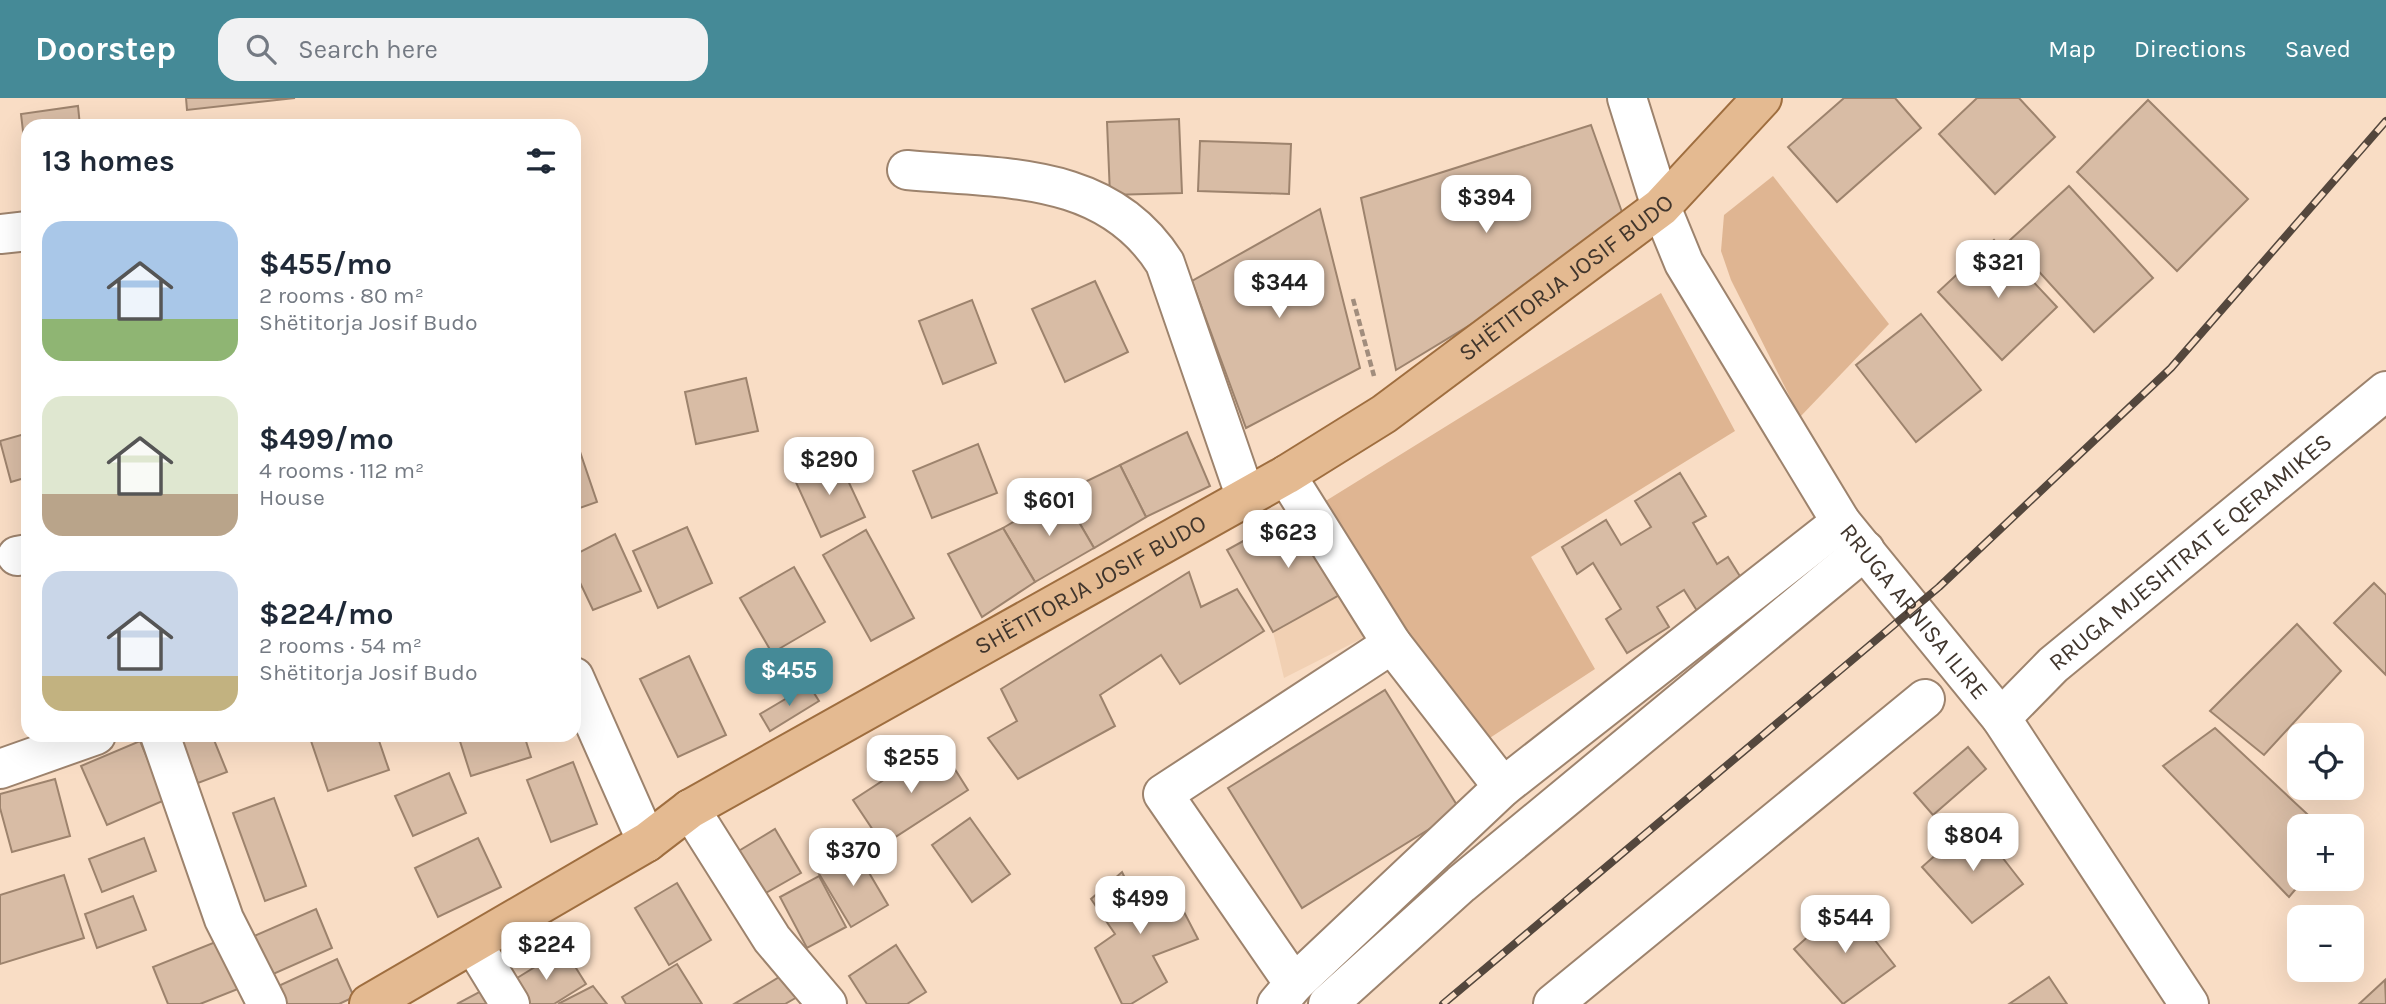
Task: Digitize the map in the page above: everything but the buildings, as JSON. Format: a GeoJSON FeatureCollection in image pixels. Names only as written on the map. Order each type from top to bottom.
{"type":"FeatureCollection","features":[{"type":"Feature","properties":{"kind":"main road","name":"SHËTITORJA JOSIF BUDO"},"geometry":{"type":"LineString","coordinates":[[369,1004],[647,842],[690,809],[1246,498],[1384,414],[1661,207],[1746,104]]}},
{"type":"Feature","properties":{"kind":"street","name":"RRUGA ARNISA ILIRE"},"geometry":{"type":"LineString","coordinates":[[1627,98],[1661,207],[1684,263],[1841,522],[2001,718],[2189,1004]]}},
{"type":"Feature","properties":{"kind":"street"},"geometry":{"type":"LineString","coordinates":[[907,170],[1046,183],[1081,192],[1100,202],[1149,237],[1164,263],[1246,498]]}},
{"type":"Feature","properties":{"kind":"street"},"geometry":{"type":"LineString","coordinates":[[0,234],[21,232]]}},
{"type":"Feature","properties":{"kind":"street","name":"RRUGA MJESHTRAT E QERAMIKES"},"geometry":{"type":"LineString","coordinates":[[2001,718],[2053,665],[2386,391]]}},
{"type":"Feature","properties":{"kind":"street"},"geometry":{"type":"LineString","coordinates":[[1286,475],[1392,644],[1503,788]]}},
{"type":"Feature","properties":{"kind":"street"},"geometry":{"type":"LineString","coordinates":[[1392,644],[1163,794],[1286,994],[1503,788],[1841,522]]}},
{"type":"Feature","properties":{"kind":"street"},"geometry":{"type":"LineString","coordinates":[[1328,1004],[1461,884],[1865,550]]}},
{"type":"Feature","properties":{"kind":"street"},"geometry":{"type":"LineString","coordinates":[[581,693],[647,842]]}},
{"type":"Feature","properties":{"kind":"street"},"geometry":{"type":"LineString","coordinates":[[1553,1004],[1925,699]]}},
{"type":"Feature","properties":{"kind":"street"},"geometry":{"type":"LineString","coordinates":[[0,769],[76,742]]}},
{"type":"Feature","properties":{"kind":"street"},"geometry":{"type":"LineString","coordinates":[[162,742],[224,919],[267,1004]]}},
{"type":"Feature","properties":{"kind":"street"},"geometry":{"type":"LineString","coordinates":[[690,809],[772,939],[817,1001]]}},
{"type":"Feature","properties":{"kind":"street"},"geometry":{"type":"LineString","coordinates":[[474,945],[510,1004]]}},
{"type":"Feature","properties":{"kind":"path"},"geometry":{"type":"LineString","coordinates":[[1353,299],[1384,414]]}},
{"type":"Feature","properties":{"kind":"shaded area"},"geometry":{"type":"Polygon","coordinates":[[[1773,176],[1889,324],[1800,417],[1731,280],[1721,251],[1724,215],[1773,176]]]}},
{"type":"Feature","properties":{"kind":"shaded area"},"geometry":{"type":"Polygon","coordinates":[[[1661,293],[1735,431],[1531,557],[1595,669],[1476,747],[1324,502],[1661,293]]]}},
{"type":"Feature","properties":{"kind":"shaded area"},"geometry":{"type":"Polygon","coordinates":[[[1303,508],[1350,589],[1363,638],[1284,678],[1273,632],[1227,550],[1303,508]]]}},
{"type":"Feature","properties":{"kind":"railway"},"geometry":{"type":"LineString","coordinates":[[1443,1004],[1939,587],[2171,368],[2386,121]]}}]}
